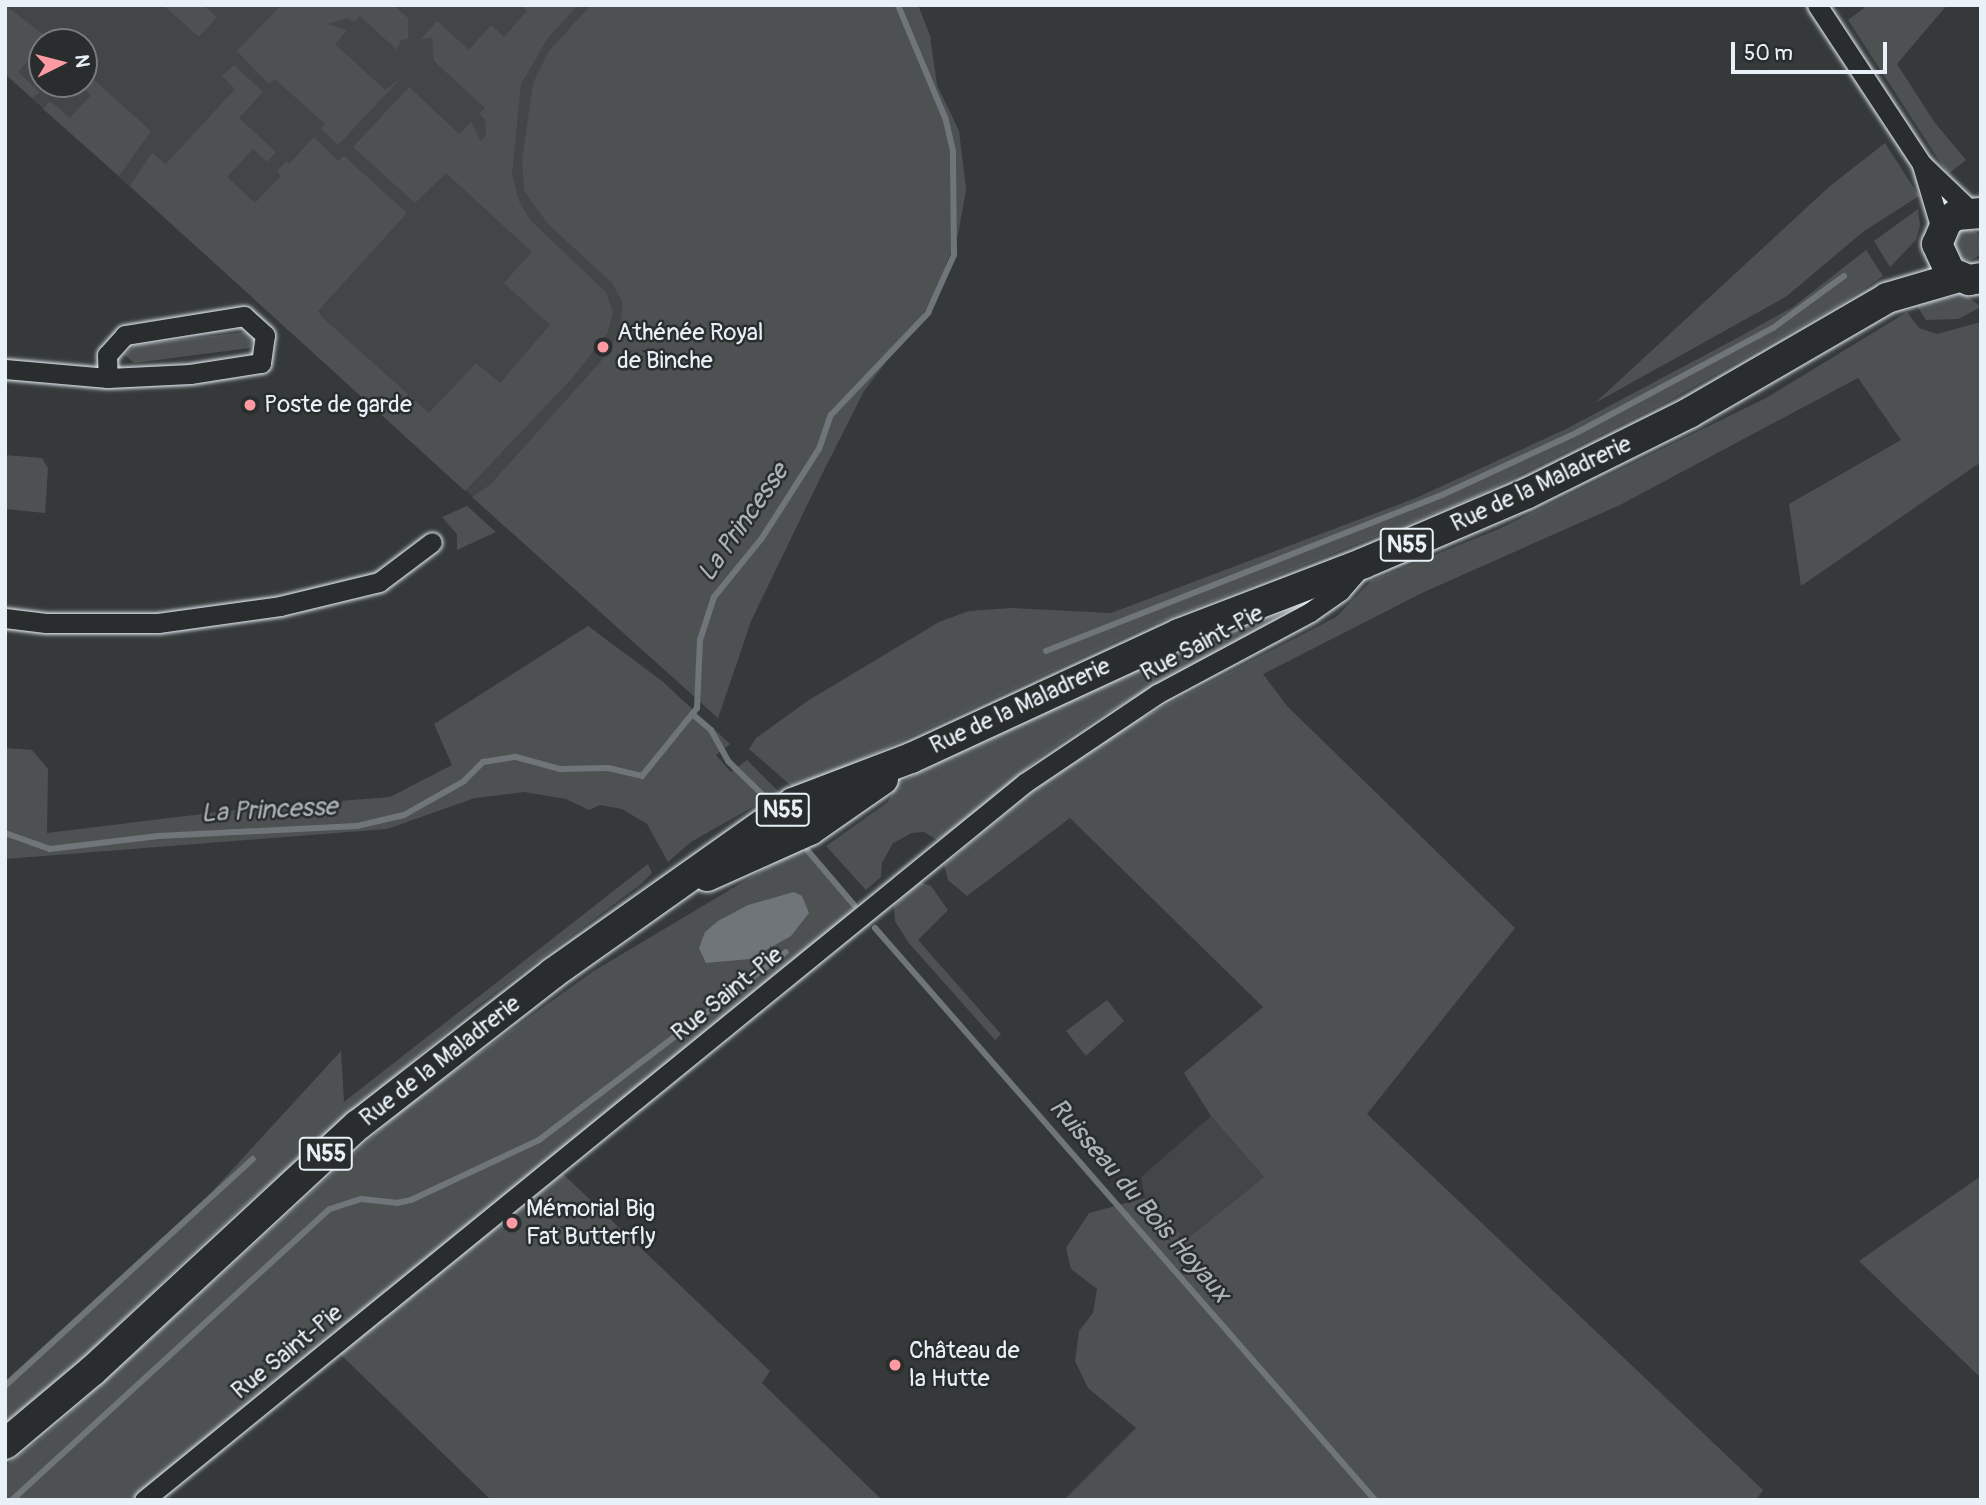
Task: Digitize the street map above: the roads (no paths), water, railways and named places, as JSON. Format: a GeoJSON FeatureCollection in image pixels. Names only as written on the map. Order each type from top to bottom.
{"type":"FeatureCollection","features":[{"type":"Feature","properties":{"kind":"main road","name":"N55"},"geometry":{"type":"LineString","coordinates":[[1972,281],[1942,264],[1939,237],[1956,215],[1976,212]]}},
{"type":"Feature","properties":{"kind":"main road","name":"Rue de la Maladrerie"},"geometry":{"type":"LineString","coordinates":[[5,1444],[92,1371],[358,1125],[480,1027],[670,892],[738,838],[793,803],[911,758],[1102,667],[1364,563],[1616,451],[1786,359],[1887,298],[1939,237]]}},
{"type":"Feature","properties":{"kind":"main road","name":"Rue de la Maladrerie"},"geometry":{"type":"LineString","coordinates":[[1887,298],[1972,281]]}},
{"type":"Feature","properties":{"kind":"street"},"geometry":{"type":"LineString","coordinates":[[1816,5],[1922,164],[1976,212]]}},
{"type":"Feature","properties":{"kind":"street"},"geometry":{"type":"LineString","coordinates":[[1922,164],[1939,237]]}},
{"type":"Feature","properties":{"kind":"street"},"geometry":{"type":"LineString","coordinates":[[5,369],[108,378],[190,374],[261,363],[265,335],[244,316],[125,335],[107,355],[108,378]]}},
{"type":"Feature","properties":{"kind":"street"},"geometry":{"type":"LineString","coordinates":[[5,618],[46,623],[158,623],[280,606],[379,582],[432,542]]}},
{"type":"Feature","properties":{"kind":"street","name":"Rue Saint-Pie"},"geometry":{"type":"LineString","coordinates":[[144,1500],[923,865],[1083,741],[1157,694],[1310,612],[1340,591],[1364,563]]}},
{"type":"Feature","properties":{"kind":"waterway","name":"La Princesse"},"geometry":{"type":"LineString","coordinates":[[5,833],[50,849],[158,836],[357,826],[404,815],[464,781],[483,762],[516,757],[560,769],[608,768],[642,776],[697,708],[700,640],[714,597],[762,538],[819,449],[831,415],[928,313],[954,255],[953,151],[946,120],[898,5]]}},
{"type":"Feature","properties":{"kind":"waterway"},"geometry":{"type":"LineString","coordinates":[[1046,651],[1444,494],[1578,432],[1773,328],[1844,276]]}},
{"type":"Feature","properties":{"kind":"waterway"},"geometry":{"type":"LineString","coordinates":[[692,714],[711,730],[728,761],[767,799]]}},
{"type":"Feature","properties":{"kind":"waterway","name":"Ruisseau du Bois Hoyaux"},"geometry":{"type":"LineString","coordinates":[[808,851],[854,905]]}},
{"type":"Feature","properties":{"kind":"waterway","name":"Ruisseau du Bois Hoyaux"},"geometry":{"type":"LineString","coordinates":[[875,928],[1375,1500]]}},
{"type":"Feature","properties":{"kind":"waterway"},"geometry":{"type":"LineString","coordinates":[[12,1500],[330,1209],[361,1199],[397,1203],[411,1200],[539,1140],[786,952]]}},
{"type":"Feature","properties":{"kind":"waterway"},"geometry":{"type":"LineString","coordinates":[[5,1386],[253,1159]]}},
{"type":"Feature","properties":{"kind":"place","name":"Athénée Royal de Binche"},"geometry":{"type":"Point","coordinates":[603,347]}},
{"type":"Feature","properties":{"kind":"place","name":"Poste de garde"},"geometry":{"type":"Point","coordinates":[250,405]}},
{"type":"Feature","properties":{"kind":"place","name":"Mémorial Big Fat Butterfly"},"geometry":{"type":"Point","coordinates":[512,1223]}},
{"type":"Feature","properties":{"kind":"place","name":"Château de la Hutte"},"geometry":{"type":"Point","coordinates":[895,1365]}}]}
